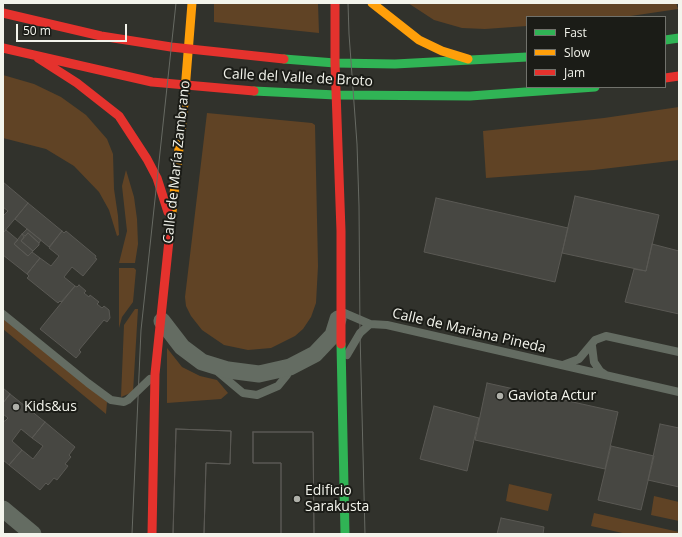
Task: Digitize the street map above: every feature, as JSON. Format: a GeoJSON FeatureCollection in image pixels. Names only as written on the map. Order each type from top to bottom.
{"type":"FeatureCollection","features":[{"type":"Feature","properties":{"kind":"main road","name":"Calle de María Zambrano"},"geometry":{"type":"LineString","coordinates":[[152,534],[155,374],[162,321],[170,219],[185,86],[192,3]]}},
{"type":"Feature","properties":{"kind":"main road"},"geometry":{"type":"LineString","coordinates":[[336,3],[335,63],[340,216],[341,312]]}},
{"type":"Feature","properties":{"kind":"main road"},"geometry":{"type":"LineString","coordinates":[[372,3],[419,40],[442,51],[468,59]]}},
{"type":"Feature","properties":{"kind":"main road","name":"Calle del Valle de Broto"},"geometry":{"type":"LineString","coordinates":[[3,13],[101,36],[188,49],[335,63],[395,64],[526,56]]}},
{"type":"Feature","properties":{"kind":"main road"},"geometry":{"type":"LineString","coordinates":[[666,40],[679,38]]}},
{"type":"Feature","properties":{"kind":"main road","name":"Calle del Valle de Broto"},"geometry":{"type":"LineString","coordinates":[[3,48],[38,58],[152,82],[185,86],[336,95],[470,96],[581,88]]}},
{"type":"Feature","properties":{"kind":"main road"},"geometry":{"type":"LineString","coordinates":[[38,58],[77,82],[119,116],[136,140],[157,178],[170,219]]}},
{"type":"Feature","properties":{"kind":"main road"},"geometry":{"type":"LineString","coordinates":[[666,78],[679,76]]}},
{"type":"Feature","properties":{"kind":"main road"},"geometry":{"type":"LineString","coordinates":[[334,342],[341,367],[345,534]]}},
{"type":"Feature","properties":{"kind":"street"},"geometry":{"type":"LineString","coordinates":[[162,321],[167,330],[182,347],[202,362],[212,366],[254,374],[268,373],[290,367],[334,342],[333,335],[341,312]]}},
{"type":"Feature","properties":{"kind":"street"},"geometry":{"type":"LineString","coordinates":[[3,509],[33,534]]}},
{"type":"Feature","properties":{"kind":"lane","name":"Calle de Mariana Pineda"},"geometry":{"type":"LineString","coordinates":[[341,312],[370,324],[387,325],[679,392]]}},
{"type":"Feature","properties":{"kind":"lane"},"geometry":{"type":"LineString","coordinates":[[3,314],[111,400],[124,402],[128,400],[155,374]]}},
{"type":"Feature","properties":{"kind":"lane"},"geometry":{"type":"LineString","coordinates":[[341,367],[360,333],[370,324]]}},
{"type":"Feature","properties":{"kind":"lane"},"geometry":{"type":"LineString","coordinates":[[334,342],[360,333]]}},
{"type":"Feature","properties":{"kind":"lane","name":"Calle de Mariana Pineda"},"geometry":{"type":"LineString","coordinates":[[562,365],[579,359],[600,337],[606,336],[679,352]]}},
{"type":"Feature","properties":{"kind":"lane"},"geometry":{"type":"LineString","coordinates":[[592,346],[594,362],[600,371],[606,376]]}},
{"type":"Feature","properties":{"kind":"lane"},"geometry":{"type":"LineString","coordinates":[[212,366],[240,391],[251,395],[265,393],[278,386],[288,375],[290,367]]}},
{"type":"Feature","properties":{"kind":"shaded area"},"geometry":{"type":"Polygon","coordinates":[[[214,3],[318,3],[319,33],[214,22],[214,3]]]}},
{"type":"Feature","properties":{"kind":"shaded area"},"geometry":{"type":"Polygon","coordinates":[[[408,3],[676,3],[678,9],[631,16],[526,16],[526,26],[485,29],[462,28],[434,20],[408,3]]]}},
{"type":"Feature","properties":{"kind":"shaded area"},"geometry":{"type":"Polygon","coordinates":[[[3,75],[34,84],[61,97],[86,115],[107,139],[113,154],[114,189],[119,235],[117,236],[109,210],[99,192],[74,166],[46,149],[3,138],[3,75]]]}},
{"type":"Feature","properties":{"kind":"shaded area"},"geometry":{"type":"Polygon","coordinates":[[[679,107],[679,160],[594,170],[486,178],[483,131],[604,118],[679,107]]]}},
{"type":"Feature","properties":{"kind":"shaded area"},"geometry":{"type":"Polygon","coordinates":[[[207,113],[312,123],[315,125],[318,266],[316,303],[311,317],[303,329],[295,336],[271,348],[248,350],[224,345],[202,330],[191,316],[186,306],[185,297],[207,113]]]}},
{"type":"Feature","properties":{"kind":"shaded area"},"geometry":{"type":"Polygon","coordinates":[[[126,170],[134,197],[137,219],[138,244],[135,263],[119,263],[127,231],[122,186],[126,170]]]}},
{"type":"Feature","properties":{"kind":"shaded area"},"geometry":{"type":"Polygon","coordinates":[[[119,268],[134,268],[136,270],[133,302],[122,317],[119,328],[119,268]]]}},
{"type":"Feature","properties":{"kind":"shaded area"},"geometry":{"type":"Polygon","coordinates":[[[135,309],[138,309],[133,392],[121,397],[124,325],[135,309]]]}},
{"type":"Feature","properties":{"kind":"shaded area"},"geometry":{"type":"Polygon","coordinates":[[[3,317],[107,402],[106,414],[3,329],[3,317]]]}},
{"type":"Feature","properties":{"kind":"shaded area"},"geometry":{"type":"Polygon","coordinates":[[[167,348],[182,367],[200,376],[217,380],[228,393],[221,399],[167,403],[167,348]]]}},
{"type":"Feature","properties":{"kind":"shaded area"},"geometry":{"type":"Polygon","coordinates":[[[509,484],[552,494],[548,511],[506,501],[509,484]]]}},
{"type":"Feature","properties":{"kind":"shaded area"},"geometry":{"type":"Polygon","coordinates":[[[654,496],[679,502],[679,521],[651,515],[654,496]]]}},
{"type":"Feature","properties":{"kind":"shaded area"},"geometry":{"type":"Polygon","coordinates":[[[594,513],[679,532],[679,534],[627,534],[591,526],[594,513]]]}},
{"type":"Feature","properties":{"kind":"building"},"geometry":{"type":"Polygon","coordinates":[[[3,182],[28,203],[3,233],[3,216],[8,211],[3,207],[3,182]]]}},
{"type":"Feature","properties":{"kind":"building"},"geometry":{"type":"Polygon","coordinates":[[[575,196],[659,215],[646,271],[562,253],[575,196]]]}},
{"type":"Feature","properties":{"kind":"building"},"geometry":{"type":"Polygon","coordinates":[[[436,198],[568,228],[555,282],[424,252],[436,198]]]}},
{"type":"Feature","properties":{"kind":"building"},"geometry":{"type":"Polygon","coordinates":[[[28,203],[62,231],[49,247],[15,219],[28,203]]]}},
{"type":"Feature","properties":{"kind":"building"},"geometry":{"type":"Polygon","coordinates":[[[27,229],[41,240],[39,243],[28,233],[25,236],[22,234],[27,229]]]}},
{"type":"Feature","properties":{"kind":"building"},"geometry":{"type":"Polygon","coordinates":[[[6,230],[18,240],[14,244],[28,256],[32,252],[40,258],[27,274],[3,255],[3,233],[6,230]]]}},
{"type":"Feature","properties":{"kind":"building"},"geometry":{"type":"Polygon","coordinates":[[[62,231],[64,233],[66,231],[96,256],[95,258],[97,259],[83,276],[72,267],[64,277],[75,286],[61,302],[60,301],[58,303],[27,278],[29,276],[27,274],[40,258],[51,266],[59,256],[49,248],[62,231]]]}},
{"type":"Feature","properties":{"kind":"building"},"geometry":{"type":"Polygon","coordinates":[[[28,233],[39,243],[33,251],[21,241],[28,233]]]}},
{"type":"Feature","properties":{"kind":"building"},"geometry":{"type":"Polygon","coordinates":[[[22,234],[24,237],[21,241],[33,251],[28,256],[14,244],[22,234]]]}},
{"type":"Feature","properties":{"kind":"building"},"geometry":{"type":"Polygon","coordinates":[[[652,244],[679,251],[679,314],[625,302],[634,269],[646,271],[652,244]]]}},
{"type":"Feature","properties":{"kind":"building"},"geometry":{"type":"Polygon","coordinates":[[[79,285],[86,291],[84,293],[89,297],[90,295],[99,302],[97,304],[102,308],[104,306],[109,310],[110,318],[107,322],[104,320],[79,350],[81,352],[76,358],[40,329],[75,286],[77,287],[79,285]]]}},
{"type":"Feature","properties":{"kind":"building"},"geometry":{"type":"Polygon","coordinates":[[[487,383],[618,412],[605,469],[475,440],[487,383]]]}},
{"type":"Feature","properties":{"kind":"building"},"geometry":{"type":"Polygon","coordinates":[[[3,388],[10,394],[3,403],[3,388]]]}},
{"type":"Feature","properties":{"kind":"building"},"geometry":{"type":"Polygon","coordinates":[[[10,394],[45,422],[32,438],[21,429],[12,441],[22,450],[9,465],[3,460],[3,421],[8,418],[3,414],[3,403],[10,394]]]}},
{"type":"Feature","properties":{"kind":"building"},"geometry":{"type":"Polygon","coordinates":[[[434,406],[479,418],[467,471],[420,459],[434,406]]]}},
{"type":"Feature","properties":{"kind":"building"},"geometry":{"type":"Polygon","coordinates":[[[45,422],[75,447],[69,455],[71,457],[65,464],[68,466],[57,480],[54,478],[48,485],[46,483],[40,490],[9,465],[22,450],[33,459],[43,446],[32,438],[45,422]]]}},
{"type":"Feature","properties":{"kind":"building"},"geometry":{"type":"Polygon","coordinates":[[[660,424],[679,428],[679,487],[648,480],[660,424]]]}},
{"type":"Feature","properties":{"kind":"building"},"geometry":{"type":"Polygon","coordinates":[[[176,429],[231,431],[230,464],[206,463],[204,534],[173,534],[176,429]]]}},
{"type":"Feature","properties":{"kind":"building"},"geometry":{"type":"Polygon","coordinates":[[[176,429],[231,431],[230,464],[206,463],[204,534],[173,534],[176,429]]]}},
{"type":"Feature","properties":{"kind":"building","name":"Edificio Sarakusta"},"geometry":{"type":"Polygon","coordinates":[[[253,432],[313,432],[314,534],[281,534],[281,463],[253,463],[253,432]]]}},
{"type":"Feature","properties":{"kind":"building","name":"Edificio Sarakusta"},"geometry":{"type":"Polygon","coordinates":[[[253,432],[313,432],[314,534],[281,534],[281,463],[253,463],[253,432]]]}},
{"type":"Feature","properties":{"kind":"building"},"geometry":{"type":"Polygon","coordinates":[[[611,446],[654,456],[641,510],[598,500],[611,446]]]}},
{"type":"Feature","properties":{"kind":"building"},"geometry":{"type":"Polygon","coordinates":[[[501,518],[544,527],[543,534],[497,534],[501,518]]]}},
{"type":"Feature","properties":{"kind":"tram line"},"geometry":{"type":"LineString","coordinates":[[132,534],[141,330],[176,3]]}},
{"type":"Feature","properties":{"kind":"tram line"},"geometry":{"type":"LineString","coordinates":[[348,3],[357,144],[359,206],[360,333],[365,534]]}},
{"type":"Feature","properties":{"kind":"traffic: fast"},"geometry":{"type":"LineString","coordinates":[[666,40],[679,38]]}},
{"type":"Feature","properties":{"kind":"traffic: fast"},"geometry":{"type":"LineString","coordinates":[[284,59],[335,63],[395,64],[526,57]]}},
{"type":"Feature","properties":{"kind":"traffic: fast"},"geometry":{"type":"LineString","coordinates":[[254,91],[336,95],[470,96],[581,88]]}},
{"type":"Feature","properties":{"kind":"traffic: fast"},"geometry":{"type":"LineString","coordinates":[[341,344],[345,534]]}},
{"type":"Feature","properties":{"kind":"traffic: slow"},"geometry":{"type":"LineString","coordinates":[[171,221],[184,103],[192,3]]}},
{"type":"Feature","properties":{"kind":"traffic: slow"},"geometry":{"type":"LineString","coordinates":[[372,3],[419,40],[442,51],[468,59]]}},
{"type":"Feature","properties":{"kind":"traffic: jam"},"geometry":{"type":"LineString","coordinates":[[335,3],[335,63],[341,231],[341,344]]}},
{"type":"Feature","properties":{"kind":"traffic: jam"},"geometry":{"type":"LineString","coordinates":[[3,13],[101,36],[171,47],[284,59]]}},
{"type":"Feature","properties":{"kind":"traffic: jam"},"geometry":{"type":"LineString","coordinates":[[3,48],[152,82],[254,91]]}},
{"type":"Feature","properties":{"kind":"traffic: jam"},"geometry":{"type":"LineString","coordinates":[[38,58],[77,83],[119,116],[147,159],[157,178],[168,212]]}},
{"type":"Feature","properties":{"kind":"traffic: jam"},"geometry":{"type":"LineString","coordinates":[[666,78],[679,76]]}},
{"type":"Feature","properties":{"kind":"traffic: jam"},"geometry":{"type":"LineString","coordinates":[[152,534],[155,374],[171,221]]}},
{"type":"Feature","properties":{"kind":"place","name":"Gaviota Actur"},"geometry":{"type":"Point","coordinates":[500,396]}},
{"type":"Feature","properties":{"kind":"place","name":"Kids&us"},"geometry":{"type":"Point","coordinates":[16,407]}},
{"type":"Feature","properties":{"kind":"place","name":"Edificio Sarakusta"},"geometry":{"type":"Point","coordinates":[297,499]}}]}
